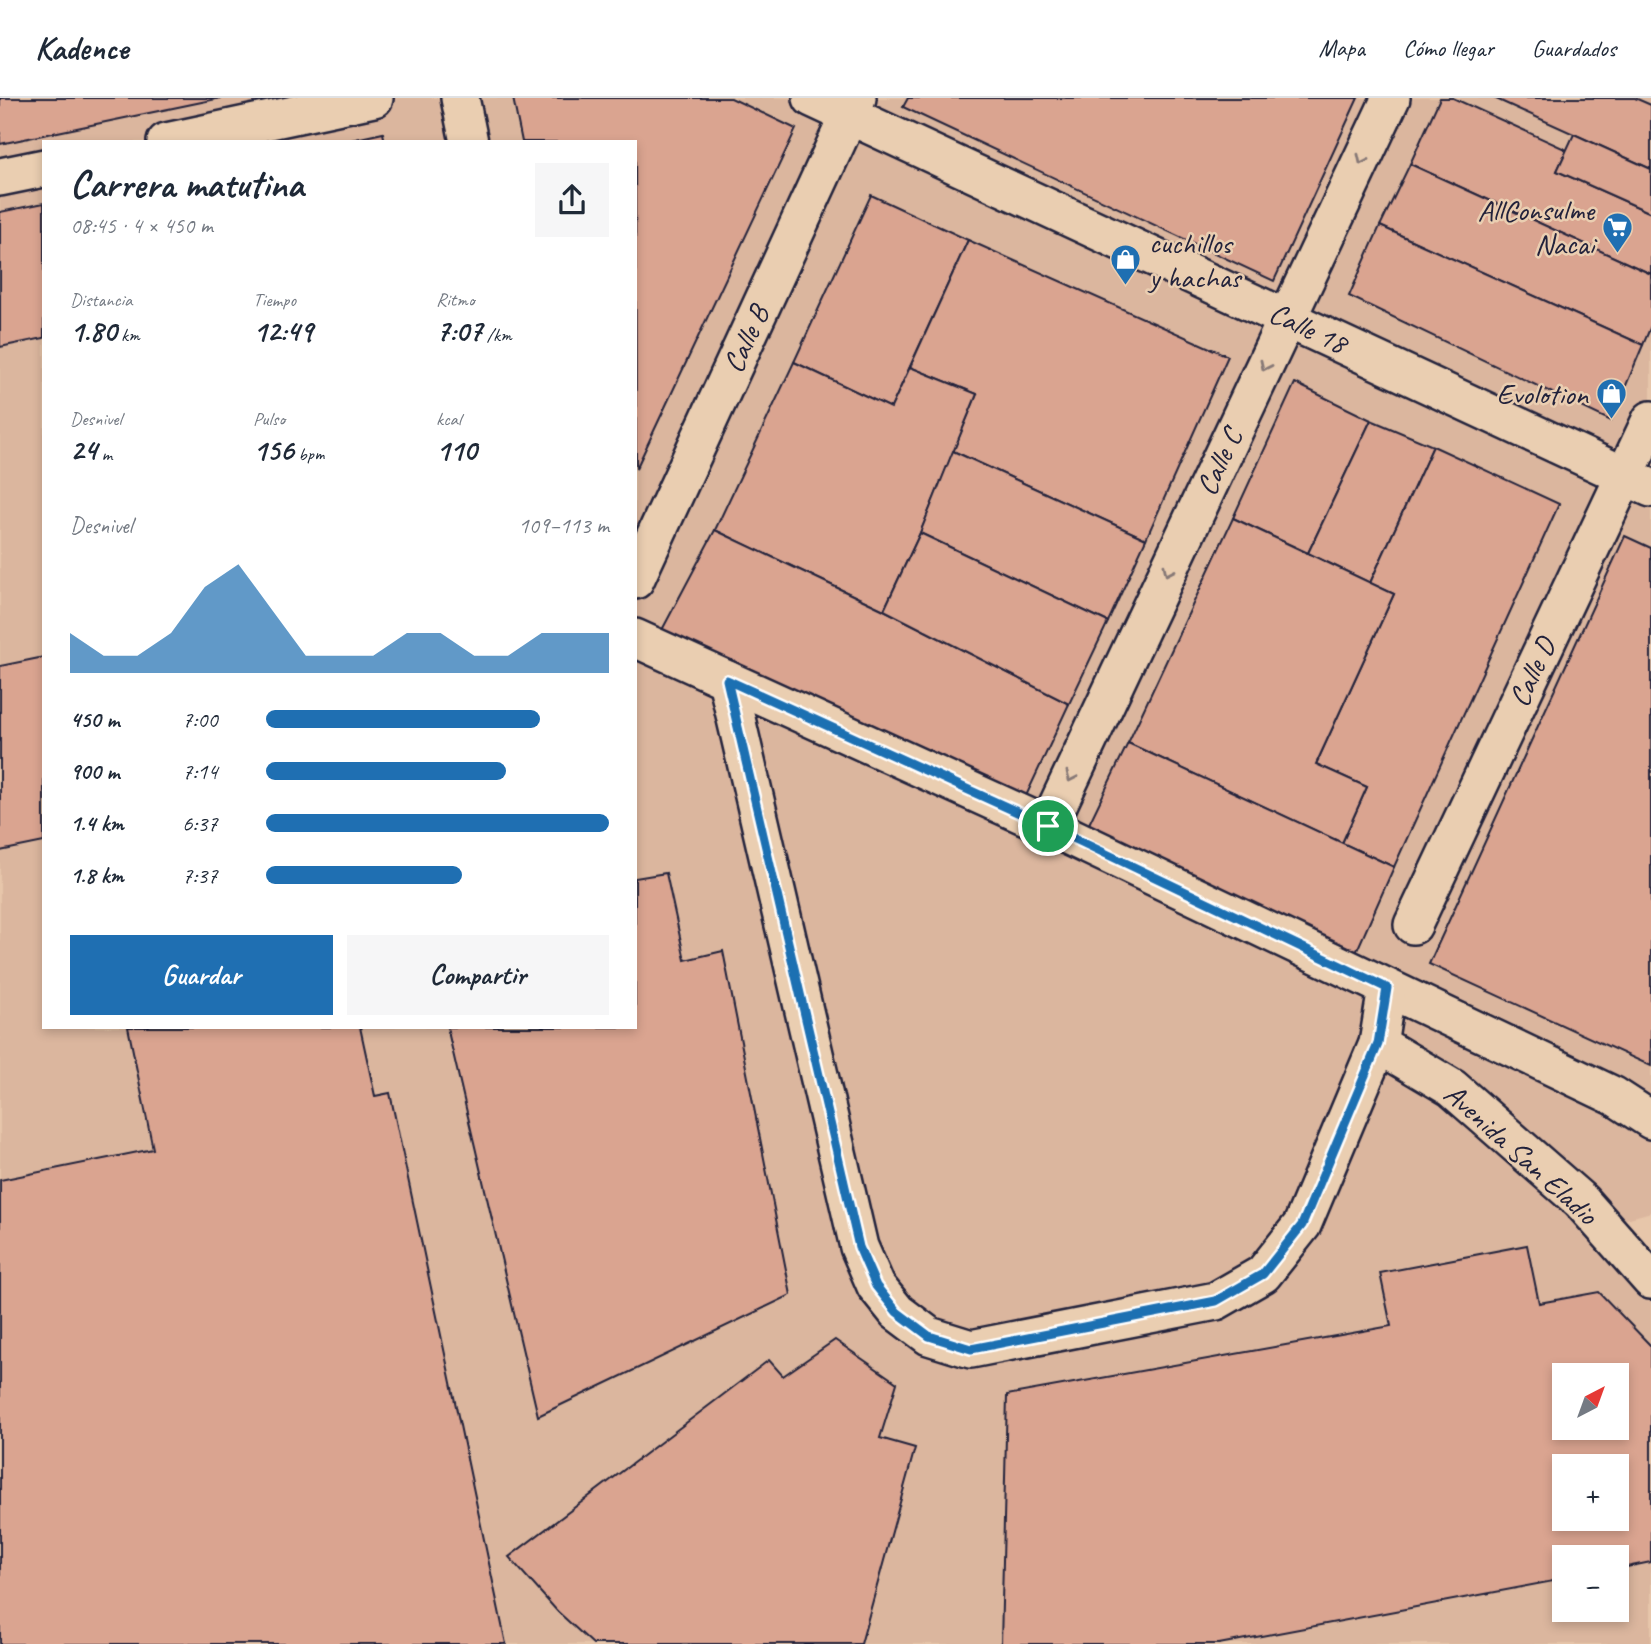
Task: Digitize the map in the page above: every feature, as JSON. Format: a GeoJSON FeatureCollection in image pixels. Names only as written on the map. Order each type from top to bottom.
{"type":"FeatureCollection","features":[{"type":"Feature","properties":{"kind":"street"},"geometry":{"type":"LineString","coordinates":[[175,140],[374,98]]}},
{"type":"Feature","properties":{"kind":"street"},"geometry":{"type":"LineString","coordinates":[[460,98],[470,140]]}},
{"type":"Feature","properties":{"kind":"street","name":"Calle 18"},"geometry":{"type":"LineString","coordinates":[[812,98],[853,107],[1287,318],[1638,482]]}},
{"type":"Feature","properties":{"kind":"street","name":"Calle C"},"geometry":{"type":"LineString","coordinates":[[1048,826],[1391,98]]}},
{"type":"Feature","properties":{"kind":"street","name":"Calle B"},"geometry":{"type":"LineString","coordinates":[[637,576],[853,107]]}},
{"type":"Feature","properties":{"kind":"street"},"geometry":{"type":"LineString","coordinates":[[0,177],[42,168]]}},
{"type":"Feature","properties":{"kind":"street","name":"Calle D"},"geometry":{"type":"LineString","coordinates":[[1413,925],[1638,482],[1651,420]]}},
{"type":"Feature","properties":{"kind":"street"},"geometry":{"type":"LineString","coordinates":[[637,639],[1048,826],[1614,1096],[1651,1119]]}},
{"type":"Feature","properties":{"kind":"street"},"geometry":{"type":"LineString","coordinates":[[727,680],[859,1247],[876,1286],[897,1312],[929,1336],[971,1349],[1216,1301],[1263,1274],[1302,1225],[1378,1044],[1387,988]]}},
{"type":"Feature","properties":{"kind":"street","name":"Avenida San Eladio"},"geometry":{"type":"LineString","coordinates":[[1378,1044],[1452,1088],[1581,1201],[1651,1280]]}},
{"type":"Feature","properties":{"kind":"shaded area"},"geometry":{"type":"Polygon","coordinates":[[[0,98],[1651,98],[1651,1212],[1619,1221],[1651,1259],[1651,1644],[0,1644],[0,98]]]}},
{"type":"Feature","properties":{"kind":"building"},"geometry":{"type":"Polygon","coordinates":[[[0,98],[221,98],[0,144],[0,98]]]}},
{"type":"Feature","properties":{"kind":"building"},"geometry":{"type":"Polygon","coordinates":[[[513,98],[731,98],[796,129],[637,467],[637,140],[522,140],[513,98]]]}},
{"type":"Feature","properties":{"kind":"building"},"geometry":{"type":"Polygon","coordinates":[[[908,98],[1358,98],[1274,281],[903,107],[908,98]]]}},
{"type":"Feature","properties":{"kind":"building"},"geometry":{"type":"Polygon","coordinates":[[[1440,98],[1453,98],[1567,150],[1557,171],[1651,213],[1651,274],[1410,164],[1440,98]]]}},
{"type":"Feature","properties":{"kind":"building"},"geometry":{"type":"Polygon","coordinates":[[[1494,98],[1635,98],[1651,105],[1651,169],[1494,98]]]}},
{"type":"Feature","properties":{"kind":"building"},"geometry":{"type":"Polygon","coordinates":[[[383,133],[385,140],[351,140],[383,133]]]}},
{"type":"Feature","properties":{"kind":"building"},"geometry":{"type":"Polygon","coordinates":[[[1574,134],[1651,169],[1651,213],[1557,171],[1574,134]]]}},
{"type":"Feature","properties":{"kind":"building"},"geometry":{"type":"Polygon","coordinates":[[[1410,164],[1651,274],[1651,326],[1643,345],[1380,226],[1410,164]]]}},
{"type":"Feature","properties":{"kind":"building"},"geometry":{"type":"Polygon","coordinates":[[[871,195],[968,240],[891,408],[794,362],[871,195]]]}},
{"type":"Feature","properties":{"kind":"building"},"geometry":{"type":"Polygon","coordinates":[[[42,203],[42,338],[0,347],[0,212],[42,203]]]}},
{"type":"Feature","properties":{"kind":"building"},"geometry":{"type":"Polygon","coordinates":[[[1380,226],[1643,345],[1611,421],[1349,296],[1380,226]]]}},
{"type":"Feature","properties":{"kind":"building"},"geometry":{"type":"Polygon","coordinates":[[[968,240],[1228,356],[1146,539],[953,451],[977,394],[910,367],[968,240]]]}},
{"type":"Feature","properties":{"kind":"building"},"geometry":{"type":"Polygon","coordinates":[[[794,362],[891,408],[910,367],[977,394],[920,533],[884,610],[715,530],[794,362]]]}},
{"type":"Feature","properties":{"kind":"building"},"geometry":{"type":"Polygon","coordinates":[[[1295,383],[1371,420],[1308,553],[1233,518],[1295,383]]]}},
{"type":"Feature","properties":{"kind":"building"},"geometry":{"type":"Polygon","coordinates":[[[1371,420],[1433,446],[1370,583],[1308,553],[1371,420]]]}},
{"type":"Feature","properties":{"kind":"building"},"geometry":{"type":"Polygon","coordinates":[[[1433,446],[1559,504],[1394,867],[1342,843],[1367,787],[1316,764],[1394,594],[1370,583],[1433,446]]]}},
{"type":"Feature","properties":{"kind":"building"},"geometry":{"type":"Polygon","coordinates":[[[953,451],[1146,539],[1108,622],[920,533],[953,451]]]}},
{"type":"Feature","properties":{"kind":"building"},"geometry":{"type":"Polygon","coordinates":[[[1233,518],[1394,594],[1316,764],[1367,787],[1342,843],[1128,743],[1233,518]]]}},
{"type":"Feature","properties":{"kind":"building"},"geometry":{"type":"Polygon","coordinates":[[[715,530],[884,610],[1069,704],[1026,796],[662,630],[715,530]]]}},
{"type":"Feature","properties":{"kind":"building"},"geometry":{"type":"Polygon","coordinates":[[[920,533],[1108,622],[1069,704],[884,610],[920,533]]]}},
{"type":"Feature","properties":{"kind":"building"},"geometry":{"type":"Polygon","coordinates":[[[1625,536],[1651,548],[1651,1066],[1429,964],[1625,536]]]}},
{"type":"Feature","properties":{"kind":"building"},"geometry":{"type":"Polygon","coordinates":[[[42,657],[42,842],[0,851],[0,666],[42,657]]]}},
{"type":"Feature","properties":{"kind":"building"},"geometry":{"type":"Polygon","coordinates":[[[1128,743],[1394,867],[1355,955],[1087,828],[1128,743]]]}},
{"type":"Feature","properties":{"kind":"building"},"geometry":{"type":"Polygon","coordinates":[[[666,873],[685,960],[723,951],[791,1295],[538,1416],[447,1029],[637,1029],[637,878],[666,873]]]}},
{"type":"Feature","properties":{"kind":"building"},"geometry":{"type":"Polygon","coordinates":[[[128,1029],[360,1029],[375,1096],[390,1093],[506,1644],[0,1644],[0,1180],[153,1149],[128,1029]]]}},
{"type":"Feature","properties":{"kind":"building"},"geometry":{"type":"Polygon","coordinates":[[[1527,1245],[1539,1303],[1599,1292],[1651,1346],[1651,1562],[1629,1567],[1629,1545],[1552,1545],[1552,1581],[1219,1644],[1001,1644],[1007,1395],[1391,1326],[1380,1273],[1527,1245]]]}},
{"type":"Feature","properties":{"kind":"building"},"geometry":{"type":"Polygon","coordinates":[[[835,1340],[897,1383],[880,1438],[915,1448],[861,1644],[593,1644],[557,1611],[509,1557],[769,1360],[783,1376],[835,1340]]]}},
{"type":"Feature","properties":{"kind":"place","name":"AllConsulme Nacai"},"geometry":{"type":"Point","coordinates":[1617,254]}},
{"type":"Feature","properties":{"kind":"place","name":"cuchillos y hachas"},"geometry":{"type":"Point","coordinates":[1126,287]}},
{"type":"Feature","properties":{"kind":"place","name":"Evolotion"},"geometry":{"type":"Point","coordinates":[1611,421]}},
{"type":"Feature","properties":{"kind":"route"},"geometry":{"type":"LineString","coordinates":[[727,680],[1048,826],[1387,988],[1378,1044],[1302,1225],[1263,1274],[1216,1301],[971,1349],[929,1336],[897,1312],[876,1286],[859,1247],[727,680]]}}]}
